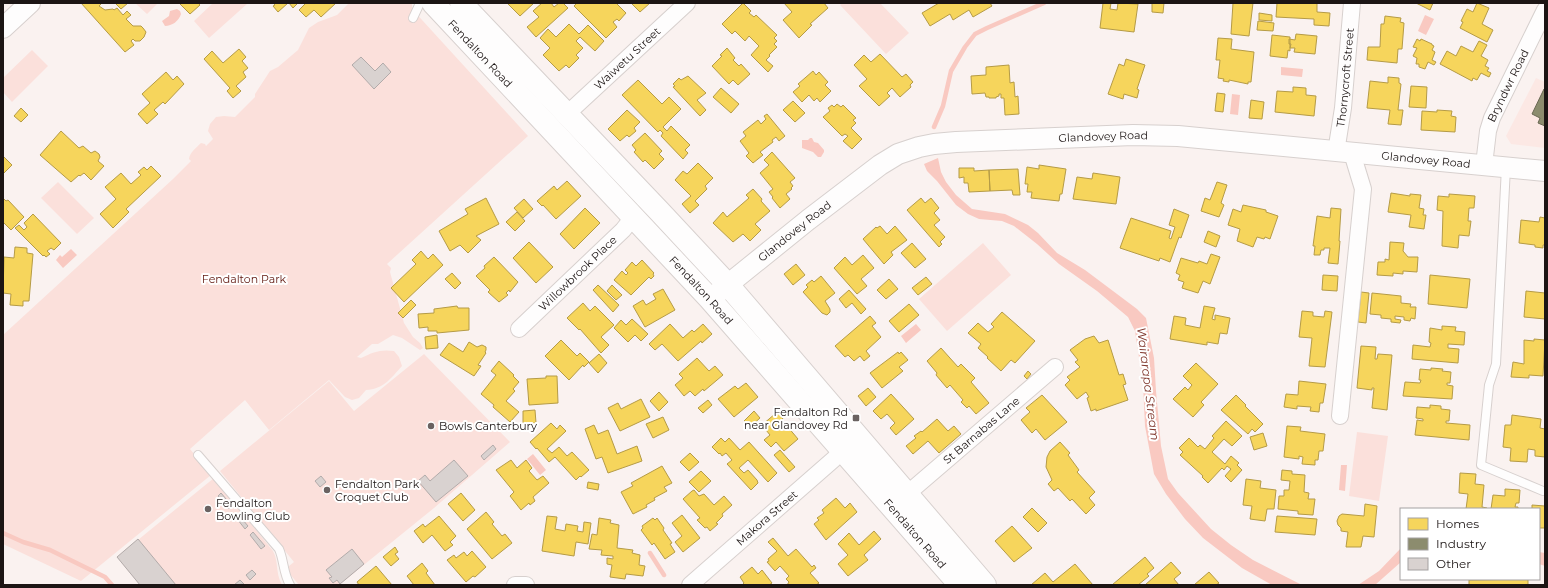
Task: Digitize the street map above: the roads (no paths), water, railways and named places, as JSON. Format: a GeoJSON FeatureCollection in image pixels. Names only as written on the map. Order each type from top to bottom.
{"type":"FeatureCollection","features":[{"type":"Feature","properties":{"kind":"main road","name":"Fendalton Road"},"geometry":{"type":"LineString","coordinates":[[434,3],[710,298],[960,585]]}},
{"type":"Feature","properties":{"kind":"main road","name":"Fendalton Road"},"geometry":{"type":"LineString","coordinates":[[461,3],[645,196],[728,286],[985,585]]}},
{"type":"Feature","properties":{"kind":"main road"},"geometry":{"type":"LineString","coordinates":[[567,114],[562,118],[562,123],[590,155],[596,176]]}},
{"type":"Feature","properties":{"kind":"main road"},"geometry":{"type":"LineString","coordinates":[[645,196],[648,212],[668,235],[668,242],[660,244]]}},
{"type":"Feature","properties":{"kind":"main road"},"geometry":{"type":"LineString","coordinates":[[770,367],[786,354]]}},
{"type":"Feature","properties":{"kind":"street"},"geometry":{"type":"LineString","coordinates":[[3,28],[30,3]]}},
{"type":"Feature","properties":{"kind":"street","name":"Waiwetu Street"},"geometry":{"type":"LineString","coordinates":[[567,114],[687,3]]}},
{"type":"Feature","properties":{"kind":"street","name":"Thornycroft Street"},"geometry":{"type":"LineString","coordinates":[[1344,152],[1343,108],[1352,3]]}},
{"type":"Feature","properties":{"kind":"street","name":"Bryndwr Road"},"geometry":{"type":"LineString","coordinates":[[1484,165],[1488,131],[1492,118],[1545,10]]}},
{"type":"Feature","properties":{"kind":"street","name":"Glandovey Road"},"geometry":{"type":"LineString","coordinates":[[710,298],[728,286],[808,220],[880,165],[898,154],[934,144],[998,140],[1154,135],[1178,136],[1545,171]]}},
{"type":"Feature","properties":{"kind":"street"},"geometry":{"type":"LineString","coordinates":[[1340,416],[1363,188],[1344,152]]}},
{"type":"Feature","properties":{"kind":"street","name":"Willowbrook Place"},"geometry":{"type":"LineString","coordinates":[[519,329],[623,230],[634,216]]}},
{"type":"Feature","properties":{"kind":"street","name":"St Barnabas Lane"},"geometry":{"type":"LineString","coordinates":[[908,494],[1055,366]]}},
{"type":"Feature","properties":{"kind":"street","name":"Makora Street"},"geometry":{"type":"LineString","coordinates":[[690,585],[834,459],[842,450]]}},
{"type":"Feature","properties":{"kind":"street"},"geometry":{"type":"LineString","coordinates":[[514,585],[526,585]]}},
{"type":"Feature","properties":{"kind":"lane"},"geometry":{"type":"LineString","coordinates":[[413,18],[420,3]]}},
{"type":"Feature","properties":{"kind":"lane"},"geometry":{"type":"LineString","coordinates":[[1506,167],[1496,364],[1489,385],[1481,465],[1543,491]]}},
{"type":"Feature","properties":{"kind":"lane"},"geometry":{"type":"LineString","coordinates":[[198,455],[279,550],[281,553],[283,569],[290,585]]}},
{"type":"Feature","properties":{"kind":"water"},"geometry":{"type":"Polygon","coordinates":[[[177,9],[181,14],[179,19],[173,24],[165,26],[162,21],[169,16],[170,11],[177,9]]]}},
{"type":"Feature","properties":{"kind":"water"},"geometry":{"type":"Polygon","coordinates":[[[1425,15],[1434,19],[1426,35],[1418,31],[1425,15]]]}},
{"type":"Feature","properties":{"kind":"water"},"geometry":{"type":"Polygon","coordinates":[[[1281,67],[1303,69],[1302,77],[1281,75],[1281,67]]]}},
{"type":"Feature","properties":{"kind":"water"},"geometry":{"type":"Polygon","coordinates":[[[1232,94],[1240,95],[1238,115],[1230,114],[1232,94]]]}},
{"type":"Feature","properties":{"kind":"water"},"geometry":{"type":"Polygon","coordinates":[[[812,138],[814,142],[818,143],[824,150],[821,157],[818,157],[813,152],[802,148],[802,140],[808,140],[812,138]]]}},
{"type":"Feature","properties":{"kind":"water","name":"Wairarapa Stream"},"geometry":{"type":"Polygon","coordinates":[[[938,158],[941,172],[946,182],[956,195],[972,209],[1005,214],[1028,225],[1057,253],[1085,270],[1137,309],[1146,318],[1154,358],[1161,446],[1168,479],[1178,493],[1211,529],[1231,545],[1253,560],[1302,585],[1272,585],[1242,568],[1203,538],[1185,519],[1166,494],[1154,474],[1145,426],[1143,383],[1135,331],[1128,317],[1097,291],[1059,264],[1014,226],[1002,221],[979,219],[968,214],[956,205],[927,171],[924,164],[938,158]]]}},
{"type":"Feature","properties":{"kind":"water"},"geometry":{"type":"Polygon","coordinates":[[[71,249],[77,255],[63,268],[56,260],[60,255],[62,257],[71,249]]]}},
{"type":"Feature","properties":{"kind":"water"},"geometry":{"type":"Polygon","coordinates":[[[916,324],[921,330],[906,343],[901,336],[916,324]]]}},
{"type":"Feature","properties":{"kind":"water"},"geometry":{"type":"Polygon","coordinates":[[[533,454],[546,470],[540,475],[527,459],[533,454]]]}},
{"type":"Feature","properties":{"kind":"water"},"geometry":{"type":"Polygon","coordinates":[[[1341,465],[1347,465],[1345,491],[1339,490],[1341,465]]]}},
{"type":"Feature","properties":{"kind":"water"},"geometry":{"type":"Polygon","coordinates":[[[1400,549],[1400,563],[1375,585],[1358,585],[1379,571],[1400,549]]]}},
{"type":"Feature","properties":{"kind":"water"},"geometry":{"type":"Polygon","coordinates":[[[1540,552],[1545,553],[1545,566],[1540,564],[1540,552]]]}},
{"type":"Feature","properties":{"kind":"waterway","name":"Wairarapa Stream"},"geometry":{"type":"LineString","coordinates":[[934,127],[943,106],[951,71],[965,47],[975,34],[1044,3]]}},
{"type":"Feature","properties":{"kind":"waterway"},"geometry":{"type":"LineString","coordinates":[[3,533],[23,542],[50,550],[105,577],[112,585]]}},
{"type":"Feature","properties":{"kind":"waterway"},"geometry":{"type":"LineString","coordinates":[[650,553],[664,575]]}},
{"type":"Feature","properties":{"kind":"place","name":"Fendalton Rd near Glandovey Rd"},"geometry":{"type":"Point","coordinates":[856,418]}},
{"type":"Feature","properties":{"kind":"place","name":"Bowls Canterbury"},"geometry":{"type":"Point","coordinates":[431,426]}},
{"type":"Feature","properties":{"kind":"place","name":"Fendalton Park Croquet Club"},"geometry":{"type":"Point","coordinates":[327,490]}},
{"type":"Feature","properties":{"kind":"place","name":"Fendalton Bowling Club"},"geometry":{"type":"Point","coordinates":[208,509]}},
{"type":"Feature","properties":{"kind":"park label","name":"Fendalton Park"},"geometry":{"type":"Point","coordinates":[244,279]}}]}
